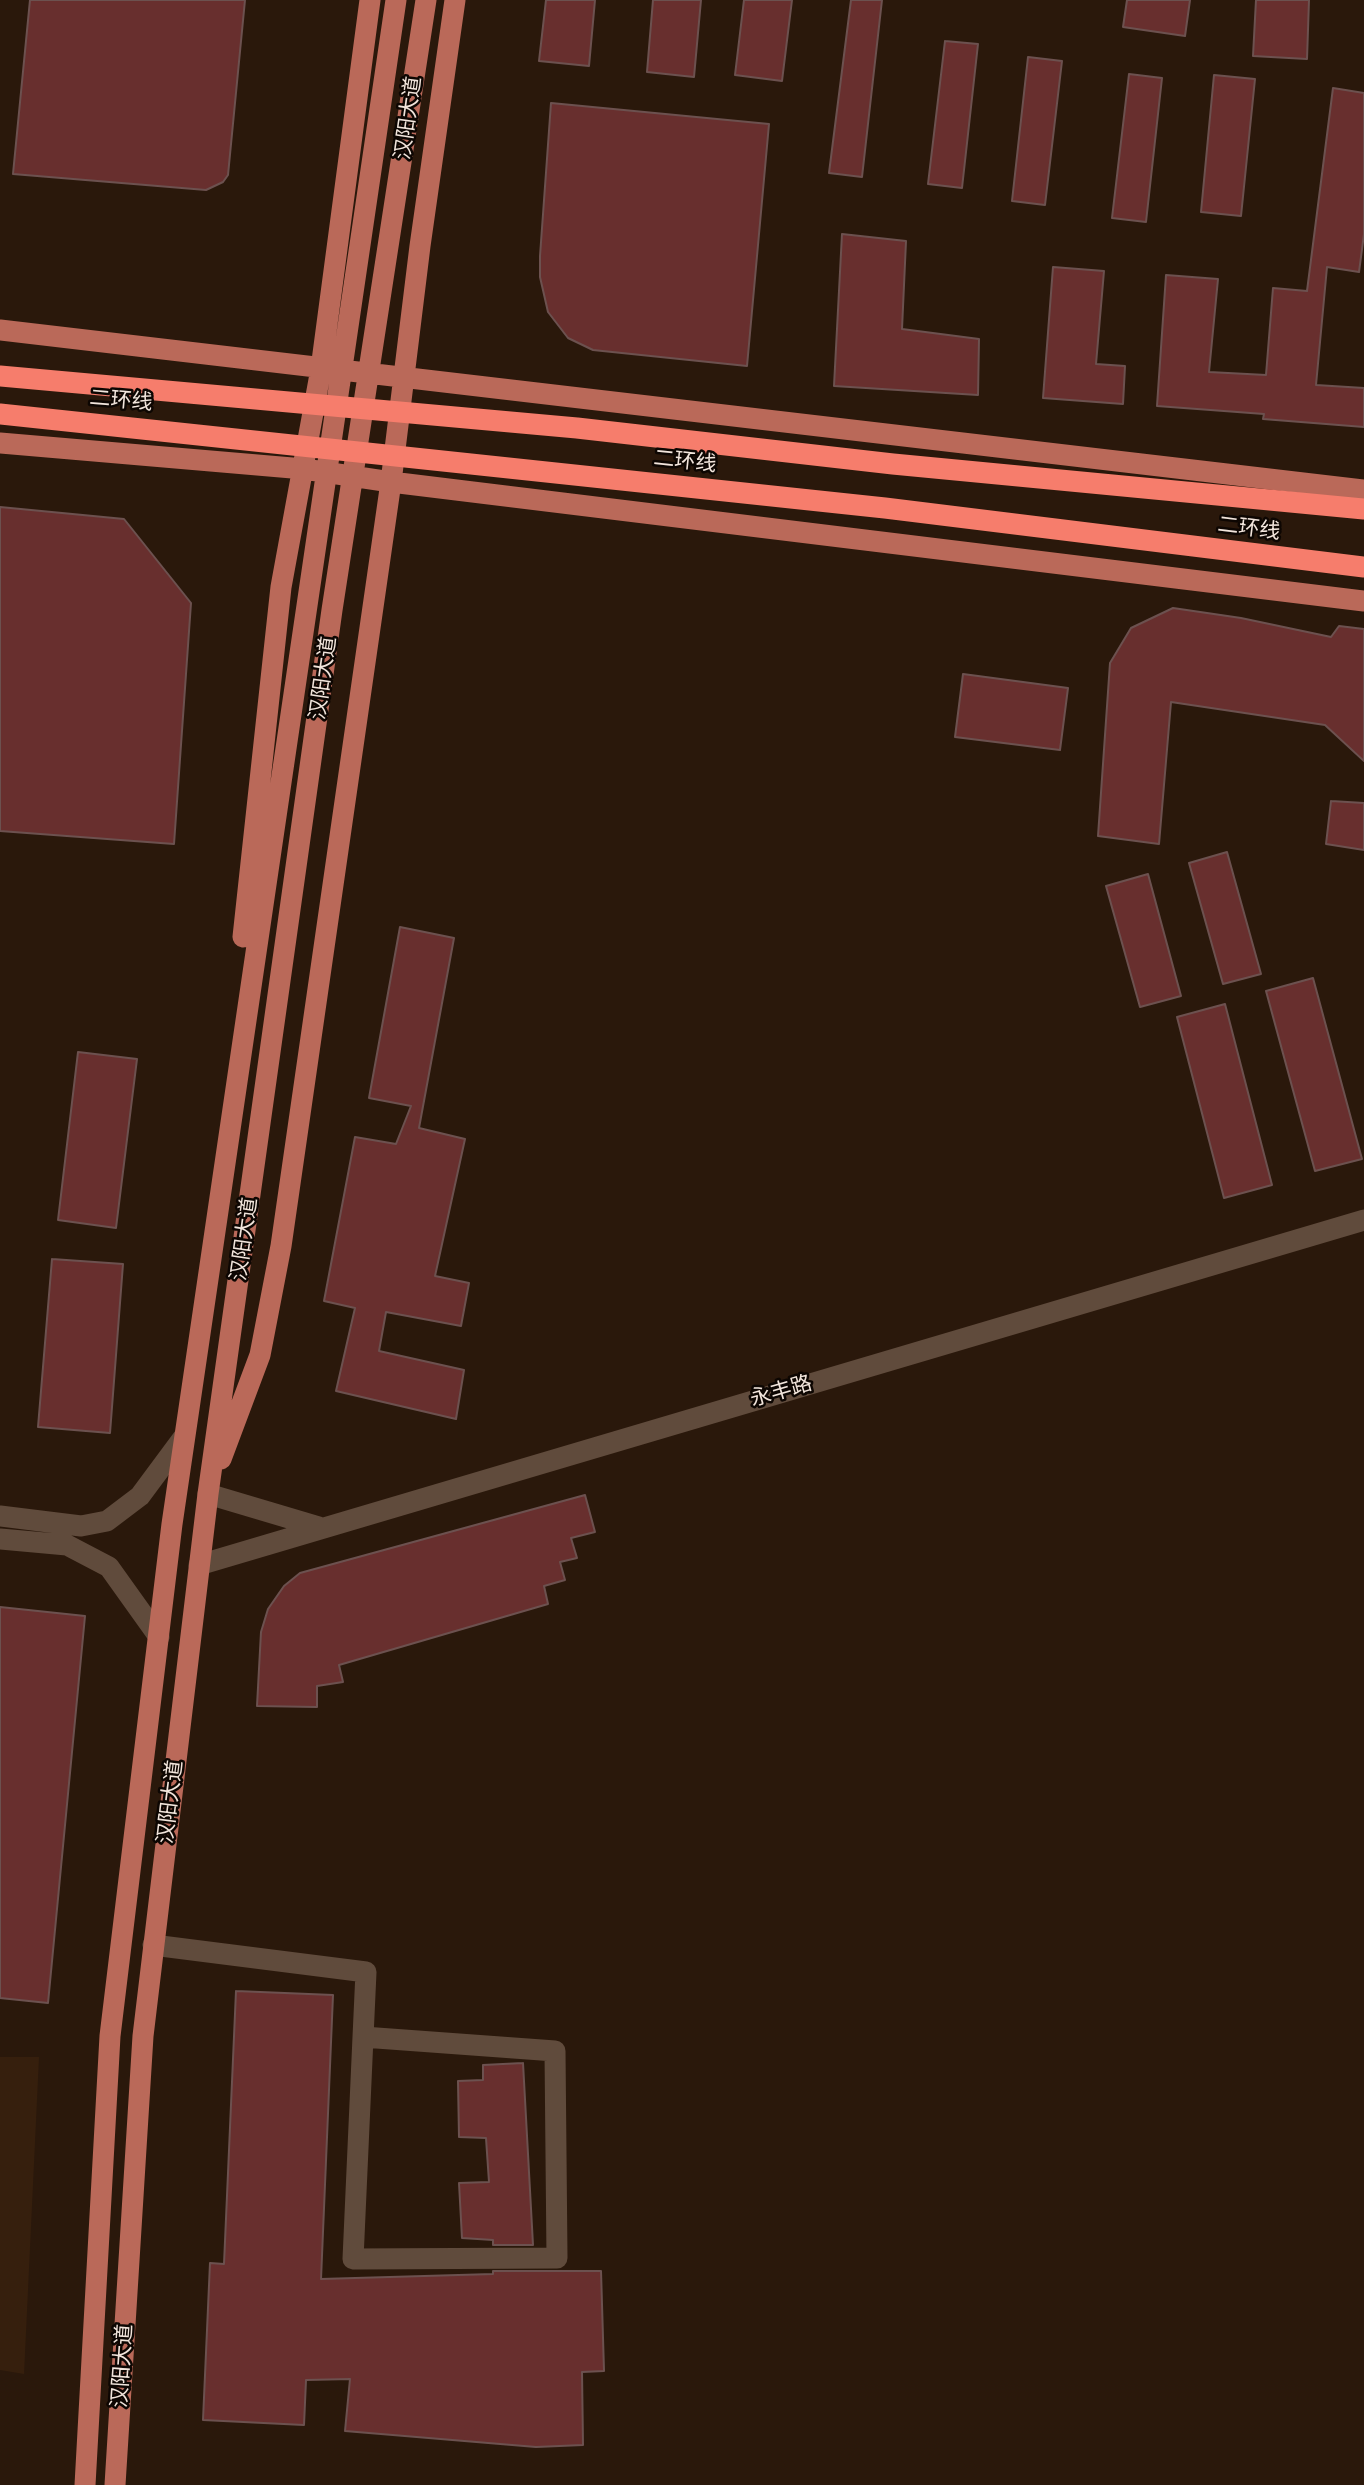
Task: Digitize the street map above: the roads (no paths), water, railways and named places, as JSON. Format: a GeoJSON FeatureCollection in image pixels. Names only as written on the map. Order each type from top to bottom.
{"type":"FeatureCollection","features":[{"type":"Feature","properties":{"kind":"highway","name":"二环线"},"geometry":{"type":"LineString","coordinates":[[0,376],[549,426],[893,464],[1364,509]]}},
{"type":"Feature","properties":{"kind":"highway","name":"二环线"},"geometry":{"type":"LineString","coordinates":[[0,414],[858,505],[1364,567]]}},
{"type":"Feature","properties":{"kind":"main road","name":"汉阳大道"},"geometry":{"type":"LineString","coordinates":[[201,1318],[281,587],[321,369],[370,0]]}},
{"type":"Feature","properties":{"kind":"main road","name":"汉阳大道"},"geometry":{"type":"LineString","coordinates":[[85,2485],[110,2036],[159,1637],[201,1318],[396,0]]}},
{"type":"Feature","properties":{"kind":"main road","name":"汉阳大道"},"geometry":{"type":"LineString","coordinates":[[115,2485],[143,2036],[208,1493],[332,610],[426,0]]}},
{"type":"Feature","properties":{"kind":"main road"},"geometry":{"type":"LineString","coordinates":[[208,1493],[260,1355],[281,1246],[391,482],[455,0]]}},
{"type":"Feature","properties":{"kind":"main road"},"geometry":{"type":"LineString","coordinates":[[0,330],[1364,490]]}},
{"type":"Feature","properties":{"kind":"main road"},"geometry":{"type":"LineString","coordinates":[[0,443],[304,469],[391,482],[1364,601]]}},
{"type":"Feature","properties":{"kind":"street","name":"永丰路"},"geometry":{"type":"LineString","coordinates":[[199,1565],[319,1527],[1364,1220]]}},
{"type":"Feature","properties":{"kind":"street"},"geometry":{"type":"LineString","coordinates":[[0,1516],[81,1526],[107,1521],[140,1496],[184,1438]]}},
{"type":"Feature","properties":{"kind":"street"},"geometry":{"type":"LineString","coordinates":[[208,1493],[319,1527]]}},
{"type":"Feature","properties":{"kind":"street"},"geometry":{"type":"LineString","coordinates":[[0,1539],[67,1545],[109,1567],[159,1637]]}},
{"type":"Feature","properties":{"kind":"street"},"geometry":{"type":"LineString","coordinates":[[153,1945],[366,1972],[363,2037],[353,2259],[557,2258],[555,2051],[363,2037]]}}]}
